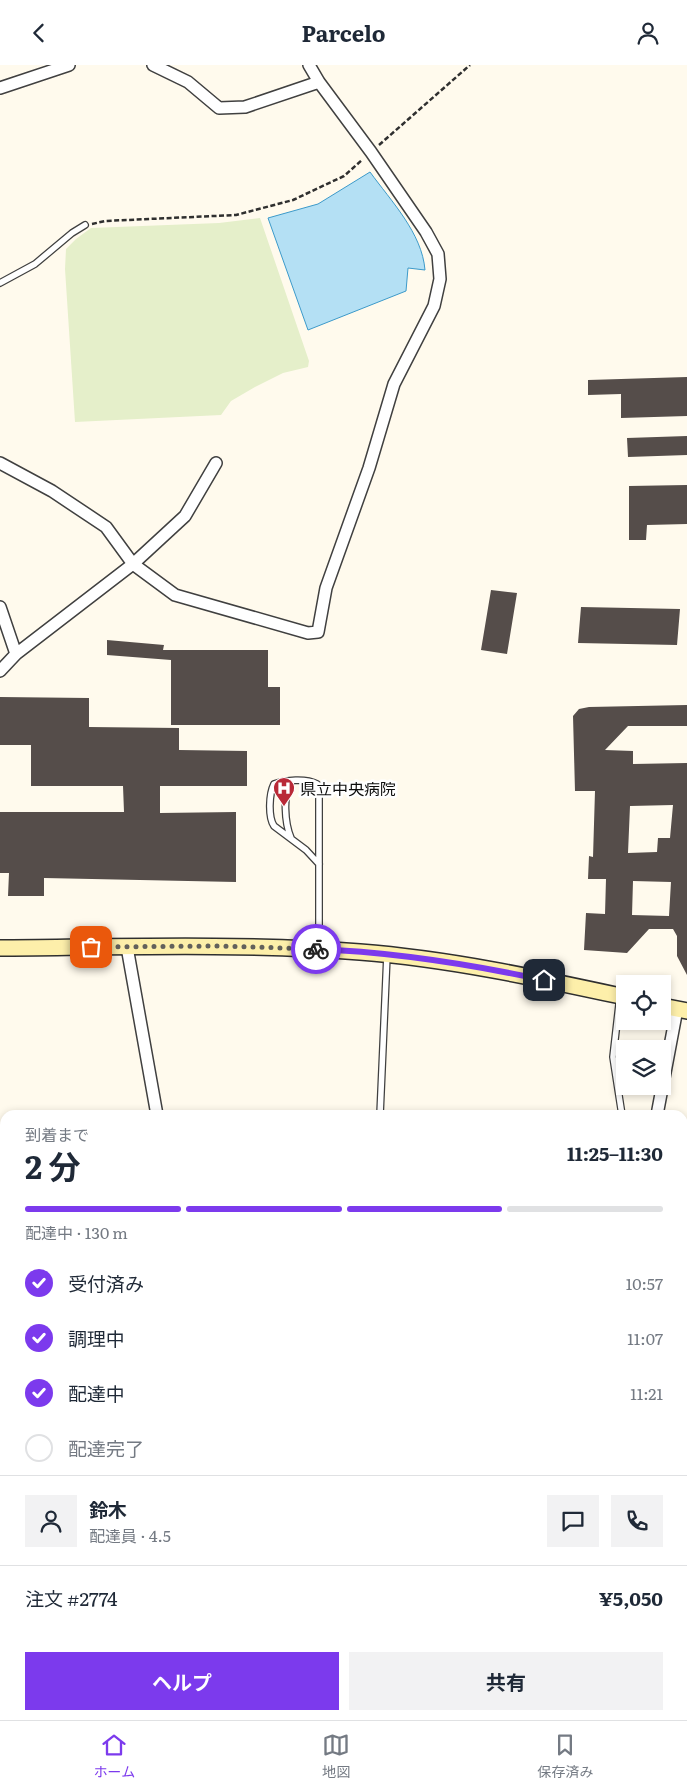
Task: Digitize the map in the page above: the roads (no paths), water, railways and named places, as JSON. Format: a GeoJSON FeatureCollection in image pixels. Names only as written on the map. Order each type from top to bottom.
{"type":"FeatureCollection","features":[{"type":"Feature","properties":{"kind":"main road"},"geometry":{"type":"LineString","coordinates":[[0,948],[219,946],[387,955],[449,962],[506,972],[616,996]]}},
{"type":"Feature","properties":{"kind":"street"},"geometry":{"type":"LineString","coordinates":[[0,87],[69,65]]}},
{"type":"Feature","properties":{"kind":"street"},"geometry":{"type":"LineString","coordinates":[[153,65],[188,82],[219,108],[245,107],[319,82]]}},
{"type":"Feature","properties":{"kind":"street"},"geometry":{"type":"LineString","coordinates":[[0,463],[52,491],[106,527],[133,563],[175,595],[308,633],[318,632],[326,588],[369,468],[394,384],[434,306],[440,279],[438,254],[426,232],[371,152],[319,82],[309,65]]}},
{"type":"Feature","properties":{"kind":"street"},"geometry":{"type":"LineString","coordinates":[[0,671],[16,654],[133,563],[185,516],[216,463]]}},
{"type":"Feature","properties":{"kind":"street"},"geometry":{"type":"LineString","coordinates":[[1,611],[16,654]]}},
{"type":"Feature","properties":{"kind":"street"},"geometry":{"type":"LineString","coordinates":[[128,947],[156,1110]]}},
{"type":"Feature","properties":{"kind":"street"},"geometry":{"type":"LineString","coordinates":[[658,1110],[676,1009]]}},
{"type":"Feature","properties":{"kind":"lane"},"geometry":{"type":"LineString","coordinates":[[0,283],[35,265],[72,233],[85,225]]}},
{"type":"Feature","properties":{"kind":"lane"},"geometry":{"type":"LineString","coordinates":[[292,781],[286,789],[286,827],[292,839]]}},
{"type":"Feature","properties":{"kind":"lane"},"geometry":{"type":"LineString","coordinates":[[320,864],[306,850],[274,826],[271,821],[271,789],[274,784],[292,781],[312,781],[318,787],[320,864],[320,950]]}},
{"type":"Feature","properties":{"kind":"lane"},"geometry":{"type":"LineString","coordinates":[[380,1110],[387,955]]}},
{"type":"Feature","properties":{"kind":"lane"},"geometry":{"type":"LineString","coordinates":[[618,1030],[614,1057],[621,1110]]}},
{"type":"Feature","properties":{"kind":"water"},"geometry":{"type":"Polygon","coordinates":[[[370,172],[412,230],[423,256],[425,270],[408,268],[406,291],[308,330],[268,218],[318,204],[370,172]]]}},
{"type":"Feature","properties":{"kind":"place","name":"県立中央病院"},"geometry":{"type":"Point","coordinates":[284,807]}}]}
